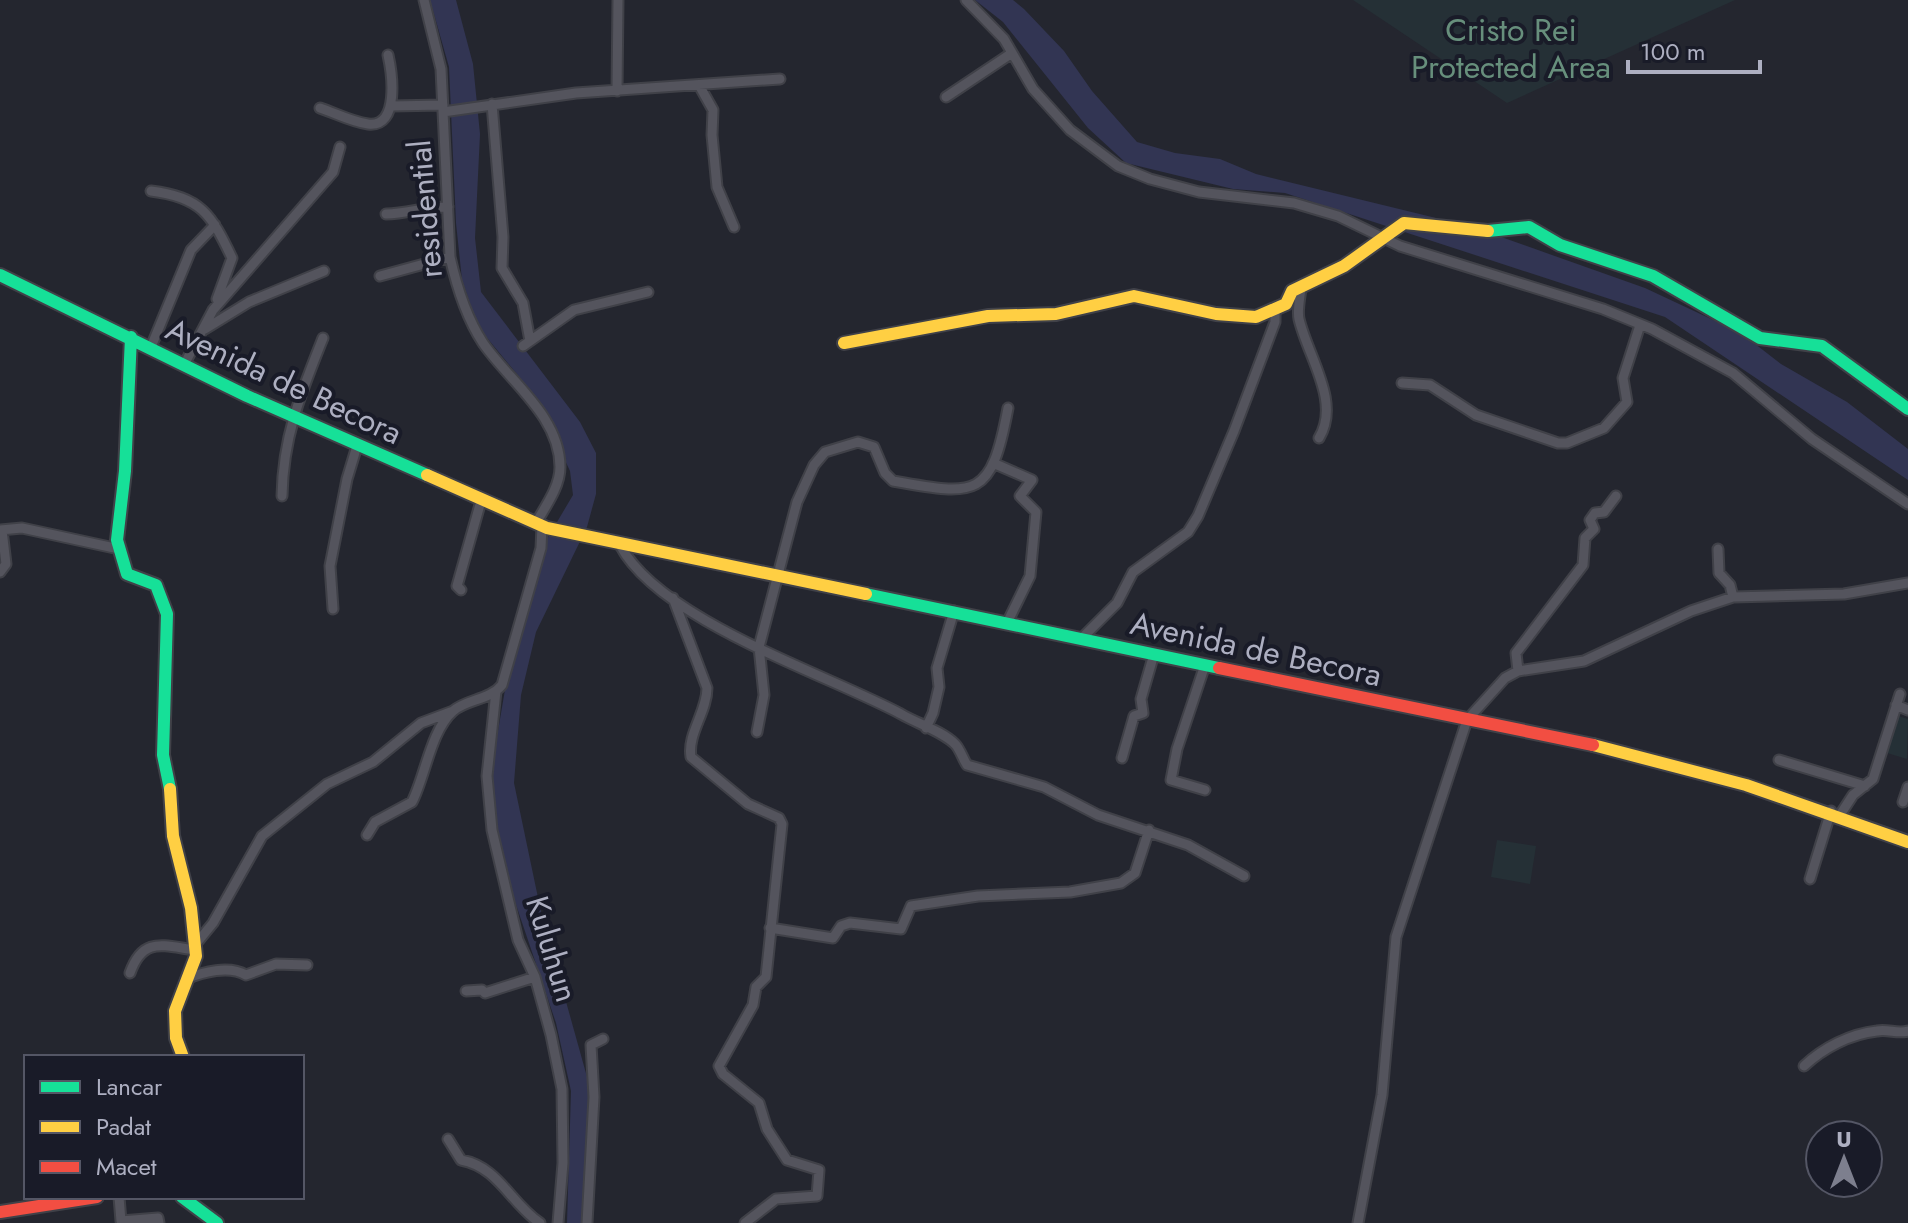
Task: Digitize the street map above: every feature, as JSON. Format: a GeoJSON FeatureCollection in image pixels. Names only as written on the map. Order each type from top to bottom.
{"type":"FeatureCollection","features":[{"type":"Feature","properties":{"kind":"street","name":"residential"},"geometry":{"type":"LineString","coordinates":[[424,0],[441,69],[450,257],[466,312],[484,345],[527,393],[557,448],[560,476],[542,526],[541,548],[502,685],[496,691]]}},
{"type":"Feature","properties":{"kind":"street"},"geometry":{"type":"LineString","coordinates":[[617,91],[618,0]]}},
{"type":"Feature","properties":{"kind":"street"},"geometry":{"type":"LineString","coordinates":[[966,0],[987,19],[1033,89],[1070,130],[1118,166],[1150,179],[1199,192],[1294,203],[1338,216],[1428,257],[1603,309],[1733,373],[1812,439],[1908,504]]}},
{"type":"Feature","properties":{"kind":"street"},"geometry":{"type":"LineString","coordinates":[[946,97],[1012,53]]}},
{"type":"Feature","properties":{"kind":"street"},"geometry":{"type":"LineString","coordinates":[[320,108],[372,124],[381,120],[391,106],[388,55]]}},
{"type":"Feature","properties":{"kind":"street"},"geometry":{"type":"LineString","coordinates":[[391,106],[445,109],[617,91],[780,79]]}},
{"type":"Feature","properties":{"kind":"street"},"geometry":{"type":"LineString","coordinates":[[699,85],[713,110],[717,187],[734,227]]}},
{"type":"Feature","properties":{"kind":"street"},"geometry":{"type":"LineString","coordinates":[[488,105],[503,237],[502,268],[523,303],[527,344],[574,310],[648,292]]}},
{"type":"Feature","properties":{"kind":"street"},"geometry":{"type":"LineString","coordinates":[[213,310],[333,172],[340,147]]}},
{"type":"Feature","properties":{"kind":"street"},"geometry":{"type":"LineString","coordinates":[[151,191],[192,200],[215,225],[232,258],[213,310],[185,363]]}},
{"type":"Feature","properties":{"kind":"street"},"geometry":{"type":"LineString","coordinates":[[386,214],[407,213],[425,206],[448,207]]}},
{"type":"Feature","properties":{"kind":"street"},"geometry":{"type":"LineString","coordinates":[[844,343],[988,316],[1056,314],[1134,296],[1216,314],[1256,317],[1286,304],[1292,291],[1344,266],[1404,223],[1501,232],[1529,227],[1560,245],[1653,276],[1760,338],[1822,346],[1908,409]]}},
{"type":"Feature","properties":{"kind":"street"},"geometry":{"type":"LineString","coordinates":[[151,347],[191,250],[215,225]]}},
{"type":"Feature","properties":{"kind":"street"},"geometry":{"type":"LineString","coordinates":[[380,276],[450,257]]}},
{"type":"Feature","properties":{"kind":"street"},"geometry":{"type":"LineString","coordinates":[[202,330],[249,302],[324,271]]}},
{"type":"Feature","properties":{"kind":"street","name":"Avenida de Becora"},"geometry":{"type":"LineString","coordinates":[[0,275],[247,396],[542,526],[585,538],[954,611],[1467,720],[1564,736],[1752,784],[1908,842]]}},
{"type":"Feature","properties":{"kind":"street"},"geometry":{"type":"LineString","coordinates":[[1301,288],[1298,316],[1327,401],[1327,424],[1319,438]]}},
{"type":"Feature","properties":{"kind":"street"},"geometry":{"type":"LineString","coordinates":[[1081,639],[1117,603],[1133,572],[1188,532],[1198,516],[1275,322],[1275,309]]}},
{"type":"Feature","properties":{"kind":"street"},"geometry":{"type":"LineString","coordinates":[[1402,383],[1430,385],[1476,415],[1567,443],[1604,428],[1627,402],[1623,378],[1640,325]]}},
{"type":"Feature","properties":{"kind":"street"},"geometry":{"type":"LineString","coordinates":[[131,337],[119,549],[127,574],[156,585],[167,614],[163,755],[172,800],[173,836],[191,908],[195,948]]}},
{"type":"Feature","properties":{"kind":"street"},"geometry":{"type":"LineString","coordinates":[[282,496],[283,454],[293,415],[323,338]]}},
{"type":"Feature","properties":{"kind":"street"},"geometry":{"type":"LineString","coordinates":[[757,732],[764,695],[759,647],[797,502],[814,465],[825,452],[858,442],[874,447],[885,473],[893,481],[945,490],[967,490],[984,482],[993,463],[1008,408]]}},
{"type":"Feature","properties":{"kind":"street"},"geometry":{"type":"LineString","coordinates":[[333,609],[330,566],[347,479],[357,446]]}},
{"type":"Feature","properties":{"kind":"street"},"geometry":{"type":"LineString","coordinates":[[993,463],[1032,480],[1020,496],[1036,512],[1030,576],[1007,623]]}},
{"type":"Feature","properties":{"kind":"street"},"geometry":{"type":"LineString","coordinates":[[1518,671],[1516,653],[1583,565],[1585,538],[1594,529],[1590,520],[1595,513],[1604,512],[1616,496]]}},
{"type":"Feature","properties":{"kind":"street"},"geometry":{"type":"LineString","coordinates":[[461,590],[457,586],[462,560],[481,501]]}},
{"type":"Feature","properties":{"kind":"street"},"geometry":{"type":"LineString","coordinates":[[0,572],[6,564],[1,530],[22,528],[119,549]]}},
{"type":"Feature","properties":{"kind":"street"},"geometry":{"type":"LineString","coordinates":[[620,545],[632,563],[673,598],[759,647],[856,690],[955,743],[967,765],[1044,787],[1098,815],[1188,845],[1244,876]]}},
{"type":"Feature","properties":{"kind":"street"},"geometry":{"type":"LineString","coordinates":[[1718,549],[1719,573],[1730,585],[1733,597]]}},
{"type":"Feature","properties":{"kind":"street"},"geometry":{"type":"LineString","coordinates":[[1358,1223],[1382,1095],[1396,937],[1467,720],[1505,678],[1518,671],[1584,661],[1691,611],[1733,597],[1844,594],[1908,583]]}},
{"type":"Feature","properties":{"kind":"street"},"geometry":{"type":"LineString","coordinates":[[673,598],[707,688],[706,702],[691,744],[691,757],[748,804],[781,820],[766,977],[756,987],[753,1005],[719,1066],[723,1074],[759,1103],[767,1129],[787,1160],[819,1170],[817,1196],[776,1199],[745,1223]]}},
{"type":"Feature","properties":{"kind":"street"},"geometry":{"type":"LineString","coordinates":[[926,728],[939,687],[937,668],[954,611]]}},
{"type":"Feature","properties":{"kind":"street"},"geometry":{"type":"LineString","coordinates":[[1122,758],[1134,716],[1143,713],[1141,699],[1154,654]]}},
{"type":"Feature","properties":{"kind":"street"},"geometry":{"type":"LineString","coordinates":[[1205,665],[1177,749],[1171,780],[1205,790]]}},
{"type":"Feature","properties":{"kind":"street"},"geometry":{"type":"LineString","coordinates":[[182,1055],[176,1038],[175,1011],[195,948],[213,923],[262,836],[327,784],[373,762],[421,723],[496,691]]}},
{"type":"Feature","properties":{"kind":"street","name":"Kuluhun"},"geometry":{"type":"LineString","coordinates":[[496,691],[487,776],[492,830],[518,940],[535,977],[562,1089],[563,1163],[558,1223]]}},
{"type":"Feature","properties":{"kind":"street"},"geometry":{"type":"LineString","coordinates":[[1810,879],[1836,813],[1873,779],[1900,694]]}},
{"type":"Feature","properties":{"kind":"street"},"geometry":{"type":"LineString","coordinates":[[1896,705],[1908,710]]}},
{"type":"Feature","properties":{"kind":"street"},"geometry":{"type":"LineString","coordinates":[[367,835],[375,822],[412,802],[428,757],[453,711]]}},
{"type":"Feature","properties":{"kind":"street"},"geometry":{"type":"LineString","coordinates":[[1779,760],[1865,786]]}},
{"type":"Feature","properties":{"kind":"street"},"geometry":{"type":"LineString","coordinates":[[1903,802],[1908,787]]}},
{"type":"Feature","properties":{"kind":"street"},"geometry":{"type":"LineString","coordinates":[[770,928],[833,938],[841,926],[850,923],[901,929],[911,906],[1070,892],[1121,883],[1135,873],[1149,830]]}},
{"type":"Feature","properties":{"kind":"street"},"geometry":{"type":"LineString","coordinates":[[130,973],[136,955],[146,948],[195,948]]}},
{"type":"Feature","properties":{"kind":"street"},"geometry":{"type":"LineString","coordinates":[[186,979],[202,972],[237,970],[246,975],[276,964],[307,965]]}},
{"type":"Feature","properties":{"kind":"street"},"geometry":{"type":"LineString","coordinates":[[466,991],[482,990],[485,993],[535,977]]}},
{"type":"Feature","properties":{"kind":"street"},"geometry":{"type":"LineString","coordinates":[[1804,1066],[1820,1051],[1854,1037],[1879,1030],[1908,1031]]}},
{"type":"Feature","properties":{"kind":"street"},"geometry":{"type":"LineString","coordinates":[[587,1223],[594,1097],[589,1053],[591,1045],[603,1039]]}},
{"type":"Feature","properties":{"kind":"street"},"geometry":{"type":"LineString","coordinates":[[448,1139],[461,1160],[479,1163],[495,1175],[524,1211],[540,1223]]}},
{"type":"Feature","properties":{"kind":"street"},"geometry":{"type":"LineString","coordinates":[[0,1212],[84,1199]]}},
{"type":"Feature","properties":{"kind":"street"},"geometry":{"type":"LineString","coordinates":[[119,1199],[121,1221],[158,1218],[159,1223]]}},
{"type":"Feature","properties":{"kind":"street"},"geometry":{"type":"LineString","coordinates":[[185,1199],[217,1223]]}},
{"type":"Feature","properties":{"kind":"green space","name":"Cristo Rei Protected Area"},"geometry":{"type":"Polygon","coordinates":[[[1353,0],[1735,0],[1507,103],[1353,0]]]}},
{"type":"Feature","properties":{"kind":"green space"},"geometry":{"type":"Polygon","coordinates":[[[1898,716],[1908,719],[1907,759],[1887,753],[1898,716]]]}},
{"type":"Feature","properties":{"kind":"green space"},"geometry":{"type":"Polygon","coordinates":[[[1497,840],[1536,846],[1530,884],[1491,877],[1497,840]]]}},
{"type":"Feature","properties":{"kind":"water"},"geometry":{"type":"Polygon","coordinates":[[[430,0],[456,0],[473,64],[480,134],[475,238],[481,292],[580,422],[596,453],[596,494],[587,527],[536,632],[521,695],[514,783],[541,912],[589,1084],[584,1223],[567,1223],[571,1091],[556,1023],[509,884],[497,833],[491,772],[507,678],[547,539],[573,495],[570,471],[535,396],[478,327],[462,280],[456,223],[449,67],[430,0]]]}},
{"type":"Feature","properties":{"kind":"water"},"geometry":{"type":"Polygon","coordinates":[[[975,0],[1013,0],[1024,9],[1064,51],[1092,91],[1137,142],[1175,153],[1220,159],[1256,174],[1473,227],[1645,288],[1741,333],[1781,364],[1847,402],[1908,449],[1908,480],[1665,317],[1285,193],[1233,189],[1126,163],[1088,128],[1003,22],[975,0]]]}},
{"type":"Feature","properties":{"kind":"traffic: fast"},"geometry":{"type":"LineString","coordinates":[[1488,231],[1529,227],[1560,245],[1653,276],[1760,338],[1822,346],[1908,409]]}},
{"type":"Feature","properties":{"kind":"traffic: fast"},"geometry":{"type":"LineString","coordinates":[[0,275],[247,396],[427,475]]}},
{"type":"Feature","properties":{"kind":"traffic: fast"},"geometry":{"type":"LineString","coordinates":[[131,337],[125,471],[117,540],[127,574],[156,585],[167,614],[163,755],[170,789]]}},
{"type":"Feature","properties":{"kind":"traffic: fast"},"geometry":{"type":"LineString","coordinates":[[866,594],[1219,668]]}},
{"type":"Feature","properties":{"kind":"traffic: fast"},"geometry":{"type":"LineString","coordinates":[[185,1199],[217,1223]]}},
{"type":"Feature","properties":{"kind":"traffic: slow"},"geometry":{"type":"LineString","coordinates":[[844,343],[988,316],[1056,314],[1134,296],[1216,314],[1256,317],[1286,304],[1292,291],[1344,266],[1404,223],[1488,231]]}},
{"type":"Feature","properties":{"kind":"traffic: slow"},"geometry":{"type":"LineString","coordinates":[[427,475],[547,528],[866,594]]}},
{"type":"Feature","properties":{"kind":"traffic: slow"},"geometry":{"type":"LineString","coordinates":[[1593,745],[1746,785],[1908,842]]}},
{"type":"Feature","properties":{"kind":"traffic: slow"},"geometry":{"type":"LineString","coordinates":[[170,789],[173,836],[191,908],[196,956],[175,1011],[176,1038],[182,1055]]}},
{"type":"Feature","properties":{"kind":"traffic: jam"},"geometry":{"type":"LineString","coordinates":[[1219,668],[1593,745]]}},
{"type":"Feature","properties":{"kind":"traffic: jam"},"geometry":{"type":"LineString","coordinates":[[0,1212],[84,1199]]}}]}
